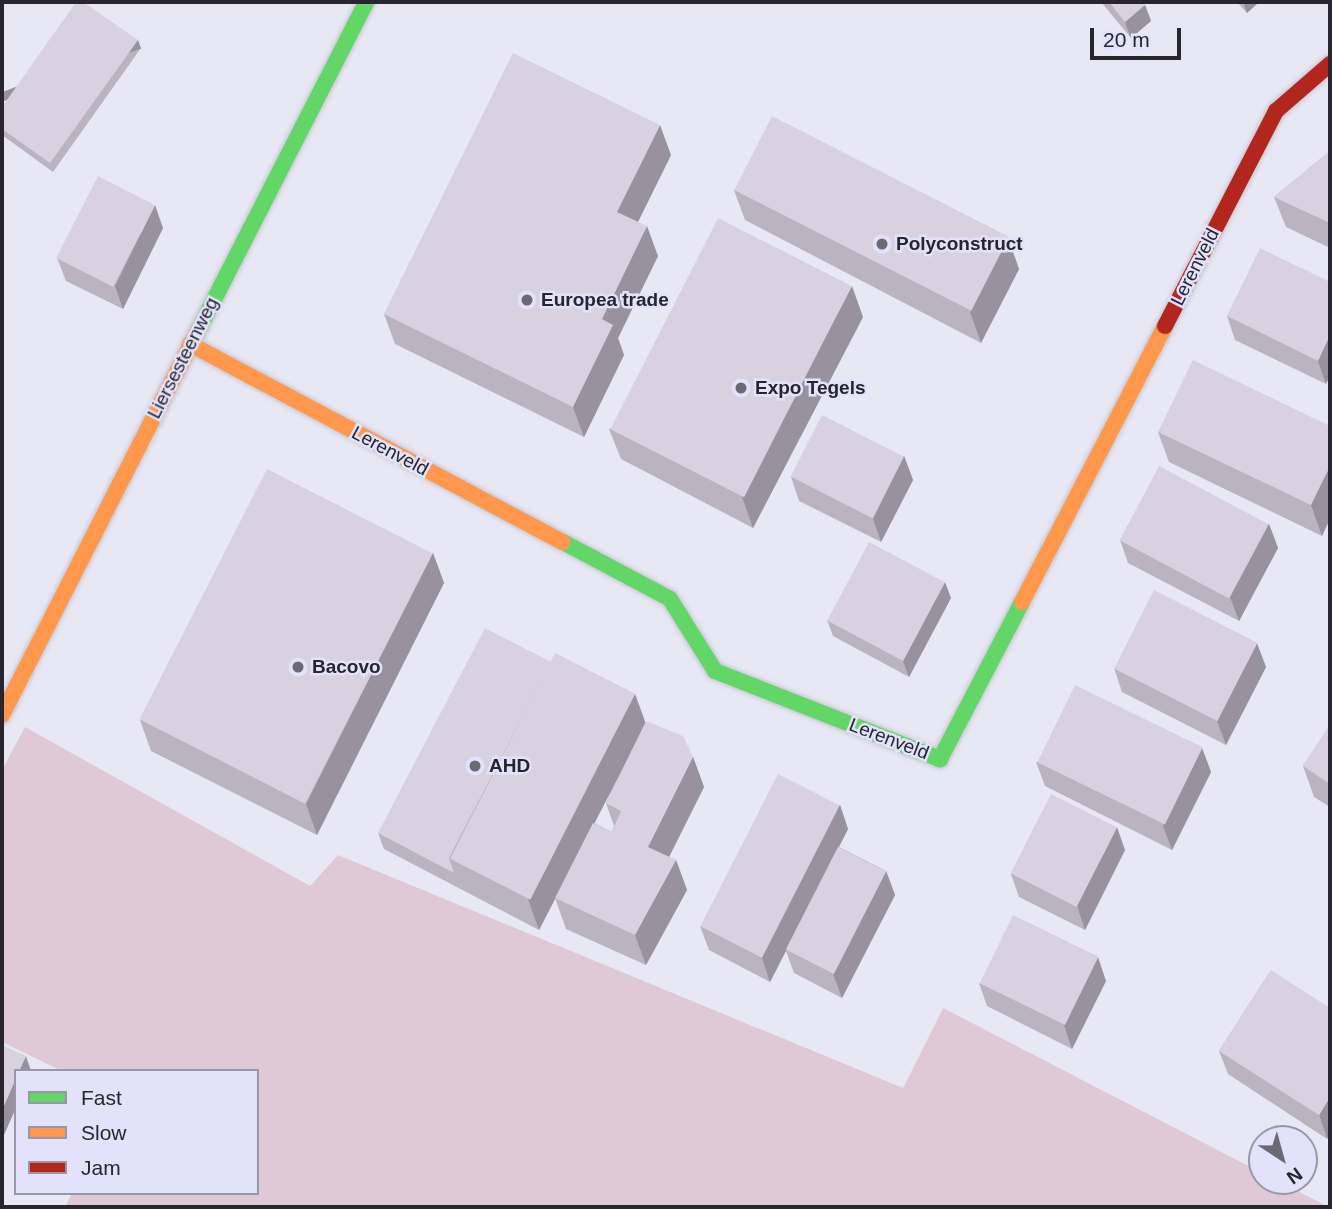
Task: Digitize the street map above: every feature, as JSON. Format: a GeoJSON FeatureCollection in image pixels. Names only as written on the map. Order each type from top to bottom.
{"type":"FeatureCollection","features":[{"type":"Feature","properties":{"kind":"street","name":"Liersesteenweg"},"geometry":{"type":"LineString","coordinates":[[2,715],[366,2]]}},
{"type":"Feature","properties":{"kind":"street","name":"Lerenveld"},"geometry":{"type":"LineString","coordinates":[[190,344],[670,599],[715,671],[940,759],[1276,111],[1330,64]]}},
{"type":"Feature","properties":{"kind":"shaded area"},"geometry":{"type":"Polygon","coordinates":[[[25,727],[310,886],[338,855],[903,1088],[943,1008],[1248,1166],[1248,1195],[1305,1195],[1329,1207],[65,1207],[71,1195],[259,1195],[259,1069],[58,1069],[2,1042],[2,770],[25,727]]]}},
{"type":"Feature","properties":{"kind":"building"},"geometry":{"type":"Polygon","coordinates":[[[76,2],[83,2],[138,40],[50,163],[2,129],[2,107],[76,2]]]}},
{"type":"Feature","properties":{"kind":"building"},"geometry":{"type":"Polygon","coordinates":[[[1109,2],[1143,2],[1145,5],[1125,22],[1109,2]]]}},
{"type":"Feature","properties":{"kind":"building","name":"Europea trade"},"geometry":{"type":"Polygon","coordinates":[[[513,53],[660,125],[617,212],[647,226],[602,319],[613,325],[573,407],[384,314],[513,53]]]}},
{"type":"Feature","properties":{"kind":"building","name":"Polyconstruct"},"geometry":{"type":"Polygon","coordinates":[[[772,116],[1009,237],[971,311],[734,190],[772,116]]]}},
{"type":"Feature","properties":{"kind":"building"},"geometry":{"type":"Polygon","coordinates":[[[1330,151],[1330,223],[1274,197],[1330,151]]]}},
{"type":"Feature","properties":{"kind":"building"},"geometry":{"type":"Polygon","coordinates":[[[98,176],[155,205],[113,287],[56,258],[98,176]]]}},
{"type":"Feature","properties":{"kind":"building","name":"Expo Tegels"},"geometry":{"type":"Polygon","coordinates":[[[718,218],[852,286],[744,497],[610,429],[718,218]]]}},
{"type":"Feature","properties":{"kind":"building"},"geometry":{"type":"Polygon","coordinates":[[[1260,248],[1330,282],[1330,335],[1318,361],[1227,316],[1260,248]]]}},
{"type":"Feature","properties":{"kind":"building"},"geometry":{"type":"Polygon","coordinates":[[[1193,360],[1330,426],[1330,466],[1311,505],[1158,432],[1193,360]]]}},
{"type":"Feature","properties":{"kind":"building"},"geometry":{"type":"Polygon","coordinates":[[[822,415],[904,457],[873,518],[791,476],[822,415]]]}},
{"type":"Feature","properties":{"kind":"building"},"geometry":{"type":"Polygon","coordinates":[[[1159,466],[1268,524],[1229,598],[1120,540],[1159,466]]]}},
{"type":"Feature","properties":{"kind":"building","name":"Bacovo"},"geometry":{"type":"Polygon","coordinates":[[[267,469],[433,553],[305,804],[139,719],[267,469]]]}},
{"type":"Feature","properties":{"kind":"building"},"geometry":{"type":"Polygon","coordinates":[[[869,542],[945,582],[903,661],[827,621],[869,542]]]}},
{"type":"Feature","properties":{"kind":"building"},"geometry":{"type":"Polygon","coordinates":[[[1154,590],[1257,643],[1217,721],[1114,668],[1154,590]]]}},
{"type":"Feature","properties":{"kind":"building","name":"AHD"},"geometry":{"type":"Polygon","coordinates":[[[485,628],[551,662],[449,858],[454,873],[378,833],[485,628]]]}},
{"type":"Feature","properties":{"kind":"building"},"geometry":{"type":"Polygon","coordinates":[[[555,653],[635,694],[530,900],[450,859],[555,653]]]}},
{"type":"Feature","properties":{"kind":"building"},"geometry":{"type":"Polygon","coordinates":[[[1075,685],[1203,747],[1165,825],[1037,762],[1075,685]]]}},
{"type":"Feature","properties":{"kind":"building"},"geometry":{"type":"Polygon","coordinates":[[[646,721],[683,736],[693,757],[648,847],[676,860],[635,935],[555,898],[593,823],[612,832],[621,811],[606,803],[646,721]]]}},
{"type":"Feature","properties":{"kind":"building"},"geometry":{"type":"Polygon","coordinates":[[[1330,725],[1330,784],[1303,766],[1330,725]]]}},
{"type":"Feature","properties":{"kind":"building"},"geometry":{"type":"Polygon","coordinates":[[[778,774],[839,805],[762,958],[700,926],[778,774]]]}},
{"type":"Feature","properties":{"kind":"building"},"geometry":{"type":"Polygon","coordinates":[[[1051,794],[1117,828],[1077,907],[1011,873],[1051,794]]]}},
{"type":"Feature","properties":{"kind":"building"},"geometry":{"type":"Polygon","coordinates":[[[838,847],[886,872],[834,974],[786,949],[838,847]]]}},
{"type":"Feature","properties":{"kind":"building"},"geometry":{"type":"Polygon","coordinates":[[[1013,915],[1098,957],[1065,1025],[980,983],[1013,915]]]}},
{"type":"Feature","properties":{"kind":"building"},"geometry":{"type":"Polygon","coordinates":[[[1271,970],[1330,1008],[1330,1097],[1319,1115],[1219,1051],[1271,970]]]}},
{"type":"Feature","properties":{"kind":"building"},"geometry":{"type":"Polygon","coordinates":[[[2,1045],[26,1056],[20,1069],[14,1069],[14,1083],[2,1110],[2,1045]]]}},
{"type":"Feature","properties":{"kind":"traffic: fast"},"geometry":{"type":"LineString","coordinates":[[198,331],[366,2]]}},
{"type":"Feature","properties":{"kind":"traffic: fast"},"geometry":{"type":"LineString","coordinates":[[563,542],[670,599],[715,671],[940,759],[1022,602]]}},
{"type":"Feature","properties":{"kind":"traffic: slow"},"geometry":{"type":"LineString","coordinates":[[1022,602],[1165,326]]}},
{"type":"Feature","properties":{"kind":"traffic: slow"},"geometry":{"type":"LineString","coordinates":[[2,715],[198,331]]}},
{"type":"Feature","properties":{"kind":"traffic: slow"},"geometry":{"type":"LineString","coordinates":[[190,344],[563,542]]}},
{"type":"Feature","properties":{"kind":"traffic: jam"},"geometry":{"type":"LineString","coordinates":[[1165,326],[1276,111],[1330,64]]}},
{"type":"Feature","properties":{"kind":"place","name":"Polyconstruct"},"geometry":{"type":"Point","coordinates":[882,244]}},
{"type":"Feature","properties":{"kind":"place","name":"Europea trade"},"geometry":{"type":"Point","coordinates":[527,300]}},
{"type":"Feature","properties":{"kind":"place","name":"Expo Tegels"},"geometry":{"type":"Point","coordinates":[741,388]}},
{"type":"Feature","properties":{"kind":"place","name":"Bacovo"},"geometry":{"type":"Point","coordinates":[298,667]}},
{"type":"Feature","properties":{"kind":"place","name":"AHD"},"geometry":{"type":"Point","coordinates":[475,766]}}]}
